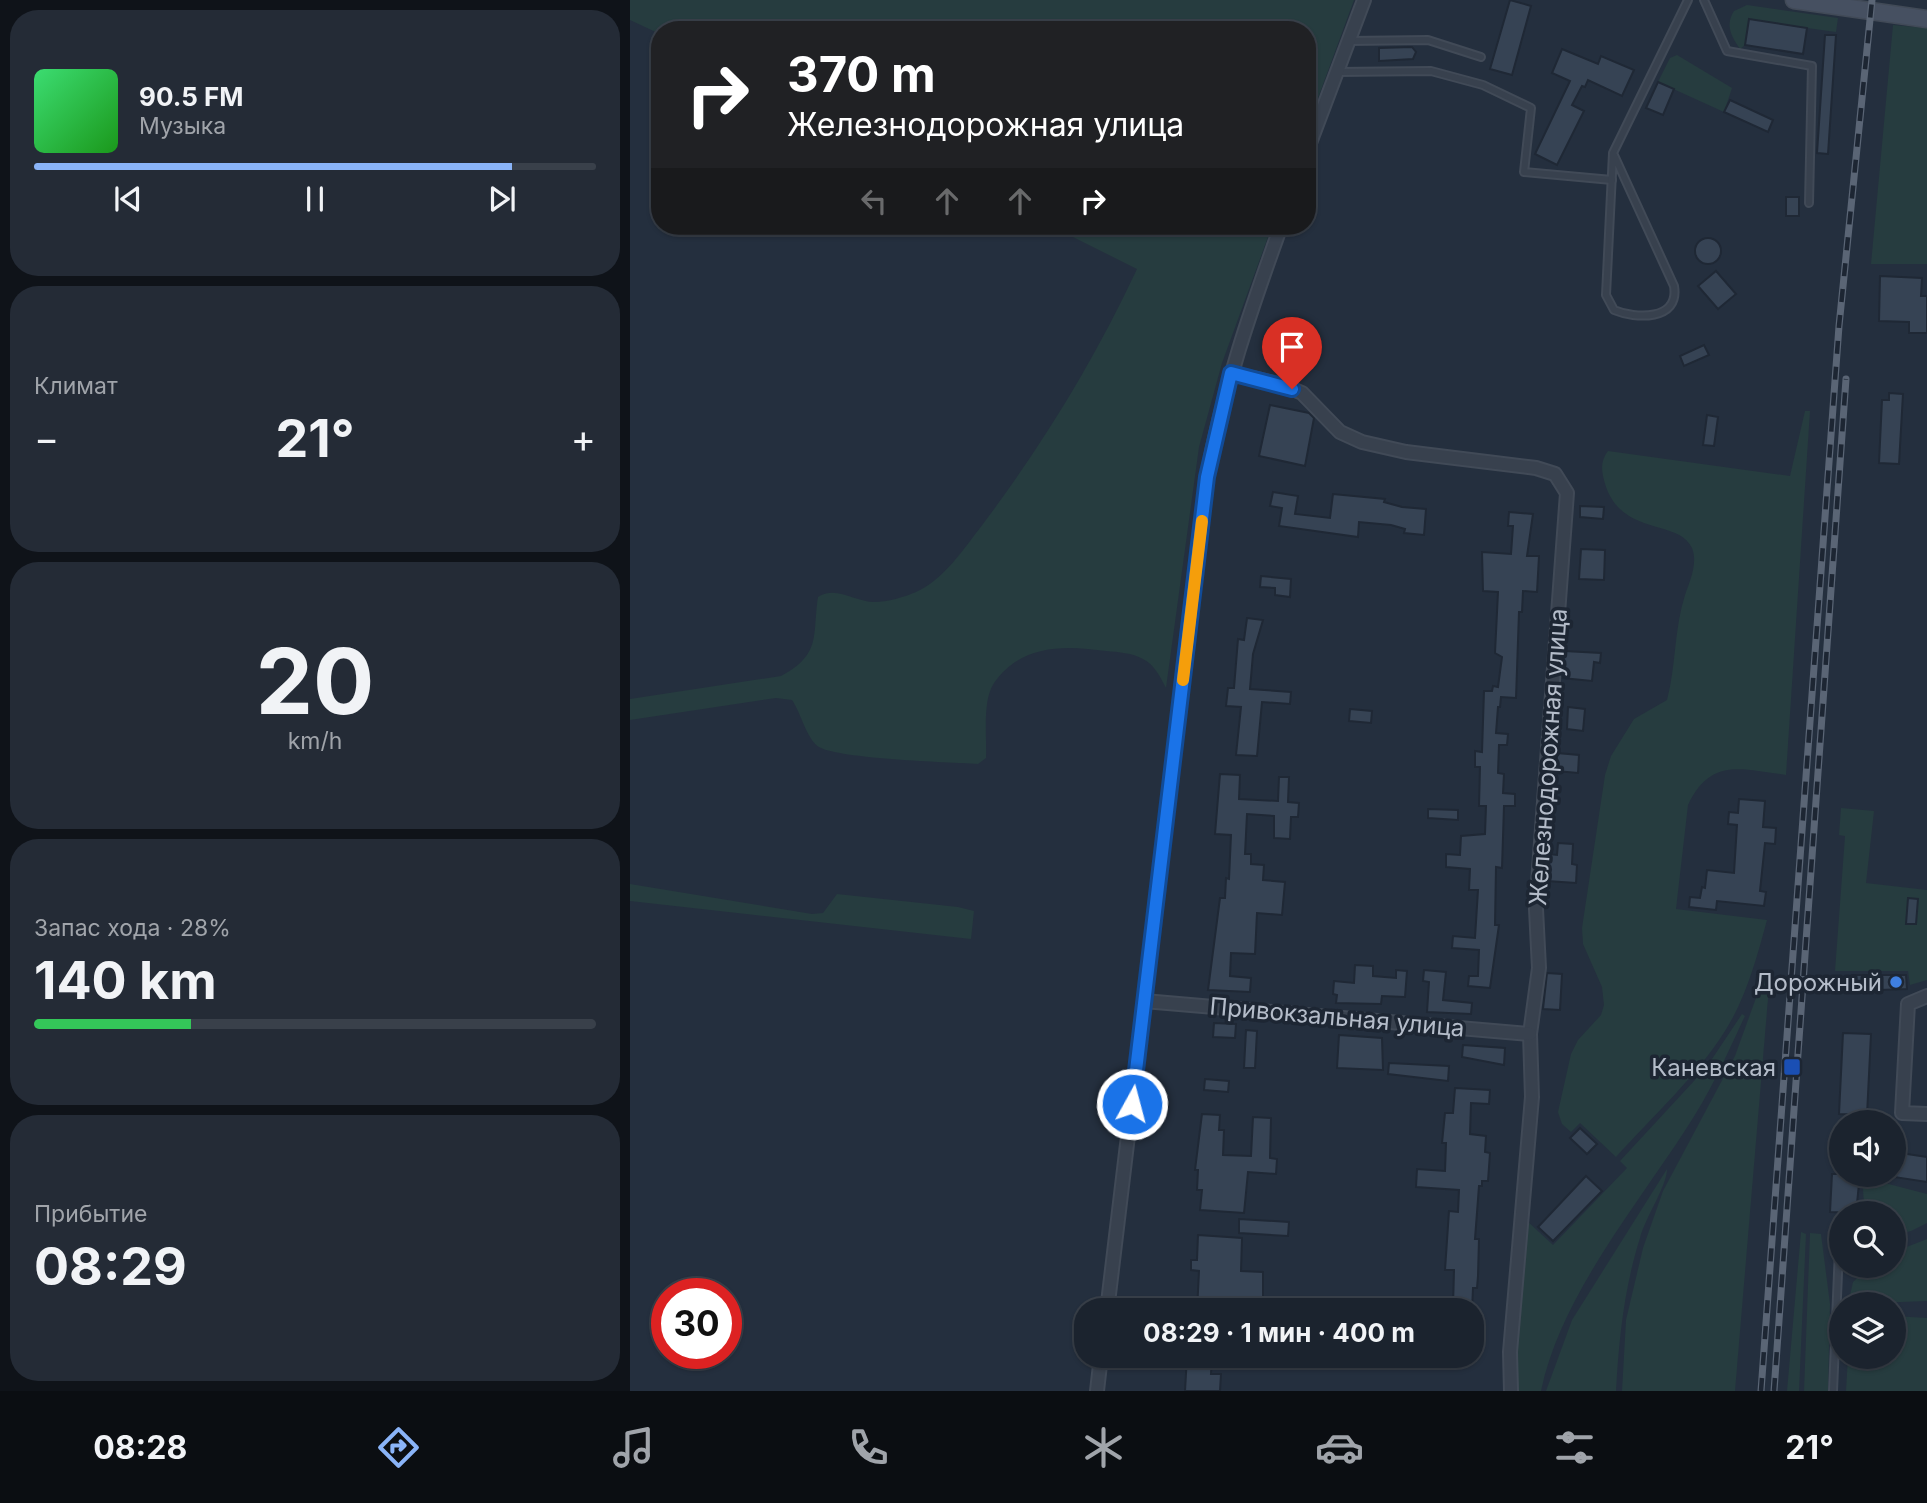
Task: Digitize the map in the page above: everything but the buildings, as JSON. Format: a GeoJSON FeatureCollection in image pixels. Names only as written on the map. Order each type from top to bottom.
{"type":"FeatureCollection","features":[{"type":"Feature","properties":{"kind":"main road"},"geometry":{"type":"LineString","coordinates":[[1794,0],[1927,19]]}},
{"type":"Feature","properties":{"kind":"street"},"geometry":{"type":"LineString","coordinates":[[1316,127],[1364,0]]}},
{"type":"Feature","properties":{"kind":"street"},"geometry":{"type":"LineString","coordinates":[[1109,1298],[1207,477],[1231,373],[1278,235]]}},
{"type":"Feature","properties":{"kind":"street","name":"Железнодорожная улица"},"geometry":{"type":"LineString","coordinates":[[1231,373],[1283,384],[1302,393],[1349,438],[1406,453],[1536,468],[1555,474],[1568,497],[1536,909],[1539,968],[1530,1034],[1532,1097],[1510,1352],[1511,1391]]}},
{"type":"Feature","properties":{"kind":"street"},"geometry":{"type":"LineString","coordinates":[[1927,996],[1908,1004],[1902,1113],[1927,1114]]}},
{"type":"Feature","properties":{"kind":"street","name":"Привокзальная улица"},"geometry":{"type":"LineString","coordinates":[[1144,1001],[1530,1034]]}},
{"type":"Feature","properties":{"kind":"street"},"geometry":{"type":"LineString","coordinates":[[1097,1391],[1100,1368]]}},
{"type":"Feature","properties":{"kind":"lane"},"geometry":{"type":"LineString","coordinates":[[1614,153],[1674,286],[1674,300],[1653,315],[1643,317],[1614,310],[1606,295],[1614,153],[1688,0]]}},
{"type":"Feature","properties":{"kind":"lane"},"geometry":{"type":"LineString","coordinates":[[1704,0],[1727,51],[1812,66],[1809,203]]}},
{"type":"Feature","properties":{"kind":"lane"},"geometry":{"type":"LineString","coordinates":[[1349,41],[1428,40],[1481,57]]}},
{"type":"Feature","properties":{"kind":"lane"},"geometry":{"type":"LineString","coordinates":[[1337,72],[1431,71],[1483,85],[1531,108],[1524,172],[1612,180]]}},
{"type":"Feature","properties":{"kind":"lane"},"geometry":{"type":"LineString","coordinates":[[1833,1391],[1838,1278]]}},
{"type":"Feature","properties":{"kind":"green space"},"geometry":{"type":"Polygon","coordinates":[[[630,0],[1354,0],[1316,103],[1316,21],[651,21],[651,30],[630,20],[630,0]]]}},
{"type":"Feature","properties":{"kind":"green space"},"geometry":{"type":"Polygon","coordinates":[[[1747,5],[1838,18],[1836,32],[1749,20],[1745,45],[1740,49],[1732,35],[1730,21],[1734,11],[1747,5]]]}},
{"type":"Feature","properties":{"kind":"green space"},"geometry":{"type":"Polygon","coordinates":[[[1893,25],[1927,28],[1927,264],[1871,264],[1893,25]]]}},
{"type":"Feature","properties":{"kind":"green space"},"geometry":{"type":"Polygon","coordinates":[[[1677,55],[1732,88],[1724,112],[1658,82],[1670,58],[1677,55]]]}},
{"type":"Feature","properties":{"kind":"green space"},"geometry":{"type":"Polygon","coordinates":[[[1069,235],[1269,235],[1222,363],[1199,447],[1166,688],[1151,665],[1130,654],[1060,648],[1030,654],[1005,670],[990,691],[986,709],[986,758],[978,764],[870,757],[819,747],[811,739],[792,700],[776,698],[630,720],[630,699],[781,676],[794,668],[803,660],[813,643],[818,597],[839,593],[867,601],[884,601],[912,594],[936,580],[969,543],[1047,432],[1104,336],[1137,269],[1069,235]]]}},
{"type":"Feature","properties":{"kind":"green space"},"geometry":{"type":"Polygon","coordinates":[[[1805,411],[1810,411],[1786,775],[1756,770],[1729,770],[1707,779],[1697,790],[1688,805],[1676,909],[1767,920],[1745,991],[1725,1031],[1688,1080],[1616,1157],[1580,1123],[1571,1132],[1562,1124],[1558,1112],[1571,1054],[1578,1040],[1601,1015],[1604,1005],[1602,987],[1583,944],[1582,928],[1605,775],[1611,756],[1634,719],[1667,700],[1679,621],[1693,572],[1694,554],[1685,539],[1633,518],[1620,509],[1610,496],[1602,463],[1608,451],[1790,476],[1805,411]]]}},
{"type":"Feature","properties":{"kind":"green space"},"geometry":{"type":"Polygon","coordinates":[[[1841,808],[1874,811],[1866,883],[1927,890],[1927,980],[1910,985],[1908,971],[1835,971],[1845,836],[1839,835],[1841,808]]]}},
{"type":"Feature","properties":{"kind":"green space"},"geometry":{"type":"Polygon","coordinates":[[[630,884],[812,914],[823,913],[837,894],[958,907],[974,911],[971,939],[630,901],[630,884]]]}},
{"type":"Feature","properties":{"kind":"green space"},"geometry":{"type":"Polygon","coordinates":[[[1765,973],[1770,975],[1735,1391],[1622,1391],[1626,1320],[1643,1248],[1663,1191],[1735,1056],[1765,973]]]}},
{"type":"Feature","properties":{"kind":"green space"},"geometry":{"type":"Polygon","coordinates":[[[1742,1014],[1745,1016],[1702,1103],[1582,1288],[1564,1322],[1541,1391],[1516,1391],[1514,1372],[1526,1220],[1553,1245],[1627,1168],[1620,1161],[1706,1068],[1742,1014]]]}},
{"type":"Feature","properties":{"kind":"green space"},"geometry":{"type":"Polygon","coordinates":[[[1667,1169],[1634,1257],[1626,1295],[1616,1391],[1546,1391],[1572,1320],[1667,1169]]]}},
{"type":"Feature","properties":{"kind":"green space"},"geometry":{"type":"Polygon","coordinates":[[[1863,1187],[1900,1187],[1927,1194],[1927,1223],[1906,1232],[1906,1201],[1864,1201],[1863,1187]]]}},
{"type":"Feature","properties":{"kind":"green space"},"geometry":{"type":"Polygon","coordinates":[[[1801,1232],[1806,1234],[1799,1391],[1787,1391],[1801,1232]]]}},
{"type":"Feature","properties":{"kind":"green space"},"geometry":{"type":"Polygon","coordinates":[[[1810,1233],[1821,1234],[1829,1296],[1828,1391],[1804,1391],[1810,1233]]]}},
{"type":"Feature","properties":{"kind":"green space"},"geometry":{"type":"Polygon","coordinates":[[[1927,1239],[1927,1301],[1906,1302],[1906,1292],[1851,1292],[1853,1282],[1857,1278],[1906,1278],[1906,1247],[1927,1239]]]}},
{"type":"Feature","properties":{"kind":"green space"},"geometry":{"type":"Polygon","coordinates":[[[1906,1317],[1927,1318],[1927,1391],[1846,1391],[1847,1369],[1906,1369],[1906,1317]]]}},
{"type":"Feature","properties":{"kind":"railway"},"geometry":{"type":"LineString","coordinates":[[1761,1391],[1839,326],[1872,0]]}},
{"type":"Feature","properties":{"kind":"railway"},"geometry":{"type":"LineString","coordinates":[[1774,1391],[1846,379]]}},
{"type":"Feature","properties":{"kind":"slow traffic"},"geometry":{"type":"LineString","coordinates":[[1183,680],[1202,521]]}},
{"type":"Feature","properties":{"kind":"place","name":"Дорожный"},"geometry":{"type":"Point","coordinates":[1896,982]}},
{"type":"Feature","properties":{"kind":"place","name":"Каневская"},"geometry":{"type":"Point","coordinates":[1792,1067]}},
{"type":"Feature","properties":{"kind":"route"},"geometry":{"type":"LineString","coordinates":[[1132,1104],[1207,477],[1221,406],[1231,373],[1283,384],[1292,389]]}}]}
